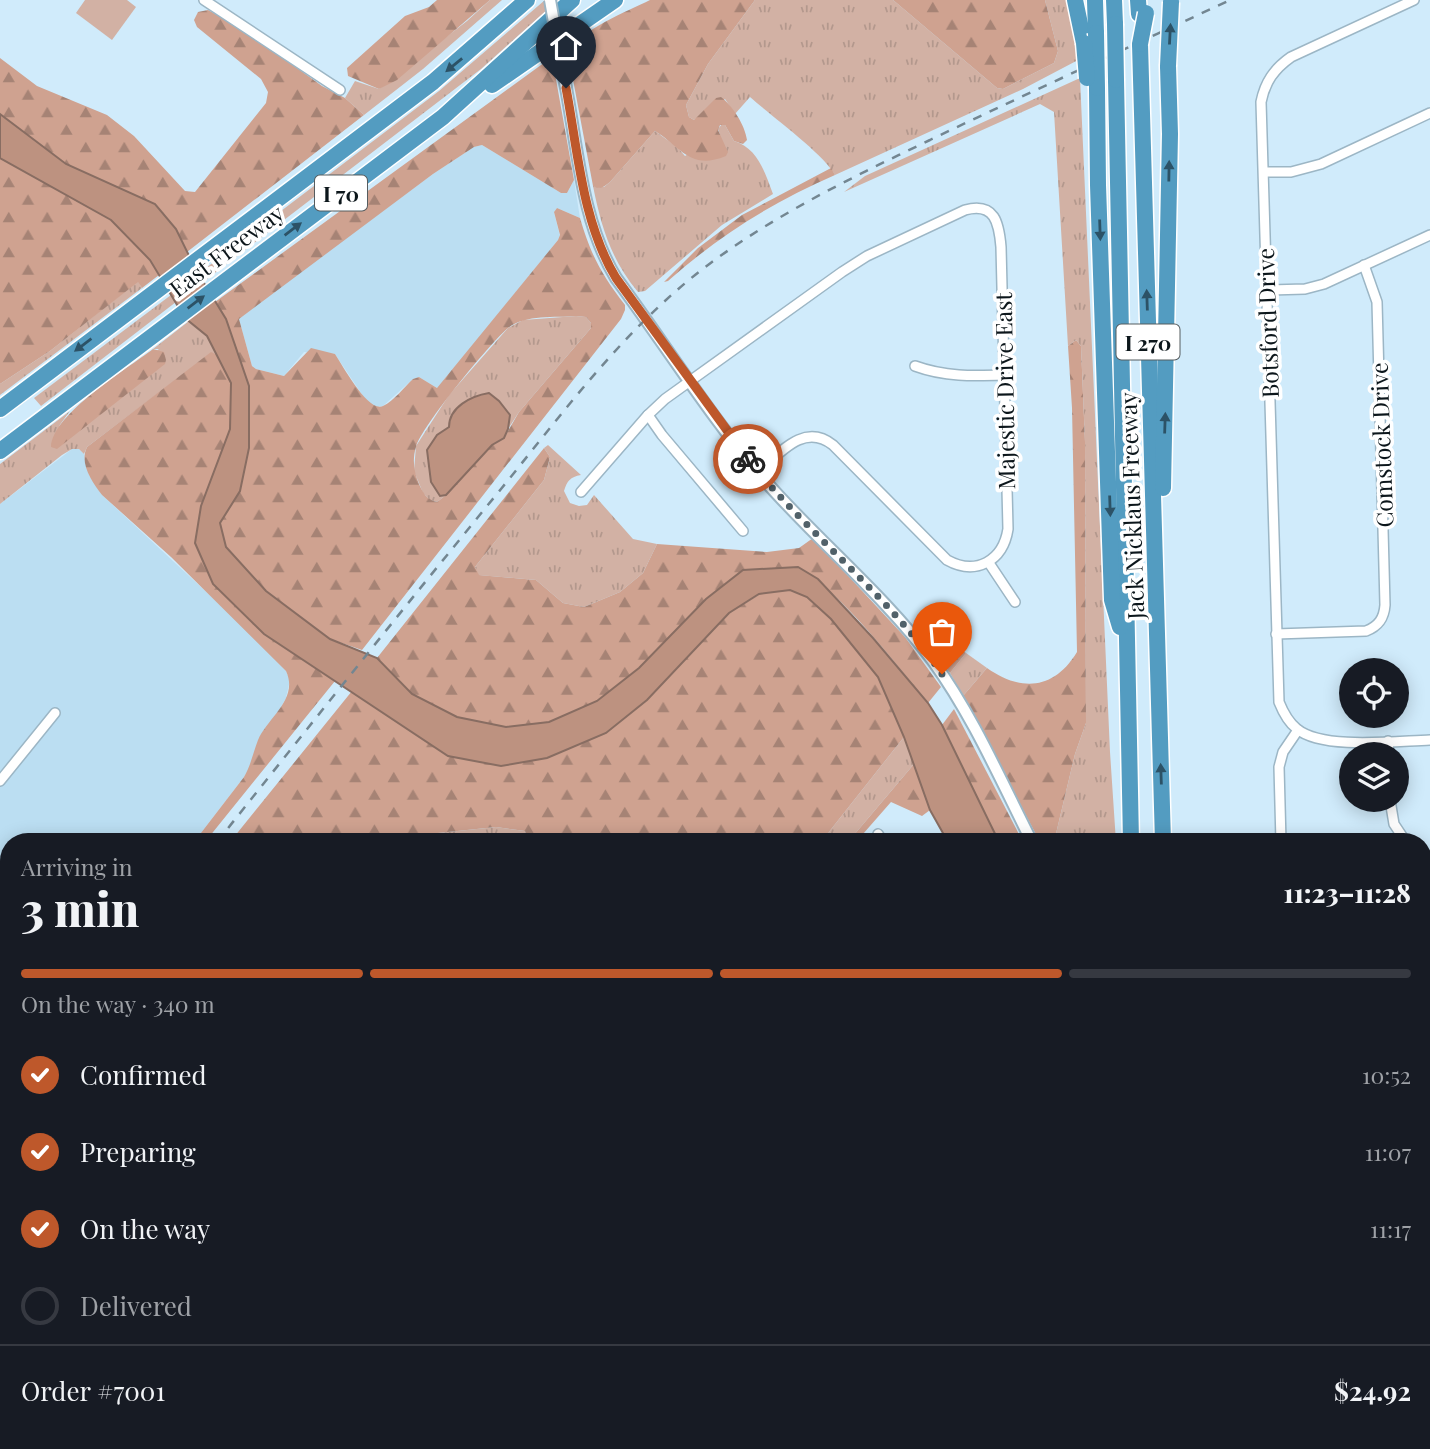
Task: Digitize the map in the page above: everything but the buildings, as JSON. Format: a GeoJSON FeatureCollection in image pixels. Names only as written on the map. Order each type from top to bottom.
{"type":"FeatureCollection","features":[{"type":"Feature","properties":{"kind":"highway","name":"East Freeway"},"geometry":{"type":"LineString","coordinates":[[0,409],[433,82],[526,0]]}},
{"type":"Feature","properties":{"kind":"highway","name":"East Freeway"},"geometry":{"type":"LineString","coordinates":[[0,451],[443,117],[572,0]]}},
{"type":"Feature","properties":{"kind":"highway"},"geometry":{"type":"LineString","coordinates":[[443,117],[615,0]]}},
{"type":"Feature","properties":{"kind":"highway"},"geometry":{"type":"LineString","coordinates":[[1075,0],[1090,38]]}},
{"type":"Feature","properties":{"kind":"highway"},"geometry":{"type":"LineString","coordinates":[[1096,0],[1090,38],[1098,185],[1112,600],[1126,646]]}},
{"type":"Feature","properties":{"kind":"highway","name":"Jack Nicklaus Freeway"},"geometry":{"type":"LineString","coordinates":[[1114,0],[1131,833]]}},
{"type":"Feature","properties":{"kind":"highway"},"geometry":{"type":"LineString","coordinates":[[1158,613],[1166,419],[1170,134],[1168,66],[1172,1]]}},
{"type":"Feature","properties":{"kind":"highway","name":"Jack Nicklaus Freeway"},"geometry":{"type":"LineString","coordinates":[[1142,7],[1140,44],[1163,833]]}},
{"type":"Feature","properties":{"kind":"street"},"geometry":{"type":"LineString","coordinates":[[204,0],[340,90]]}},
{"type":"Feature","properties":{"kind":"street"},"geometry":{"type":"LineString","coordinates":[[550,0],[588,203],[598,241],[609,266],[758,472],[889,607],[934,663],[964,710],[1027,833]]}},
{"type":"Feature","properties":{"kind":"street","name":"Botsford Drive"},"geometry":{"type":"LineString","coordinates":[[1298,730],[1290,722],[1279,702],[1261,102],[1267,82],[1279,65],[1413,0]]}},
{"type":"Feature","properties":{"kind":"street"},"geometry":{"type":"LineString","coordinates":[[1264,172],[1291,172],[1321,164],[1430,113]]}},
{"type":"Feature","properties":{"kind":"street","name":"Majestic Drive East"},"geometry":{"type":"LineString","coordinates":[[690,380],[867,257],[965,210],[979,208],[993,214],[1000,230],[1008,529],[1003,548],[989,563]]}},
{"type":"Feature","properties":{"kind":"street"},"geometry":{"type":"LineString","coordinates":[[1267,290],[1314,287],[1430,234]]}},
{"type":"Feature","properties":{"kind":"street","name":"Comstock Drive"},"geometry":{"type":"LineString","coordinates":[[1276,634],[1366,631],[1377,626],[1383,616],[1385,605],[1377,302],[1364,265]]}},
{"type":"Feature","properties":{"kind":"street"},"geometry":{"type":"LineString","coordinates":[[915,366],[934,373],[956,376],[1004,375]]}},
{"type":"Feature","properties":{"kind":"street"},"geometry":{"type":"LineString","coordinates":[[581,492],[648,415],[690,380]]}},
{"type":"Feature","properties":{"kind":"street"},"geometry":{"type":"LineString","coordinates":[[648,415],[743,531]]}},
{"type":"Feature","properties":{"kind":"street"},"geometry":{"type":"LineString","coordinates":[[758,472],[800,438],[821,437],[833,445],[947,559],[963,567],[989,563],[1015,602]]}},
{"type":"Feature","properties":{"kind":"street"},"geometry":{"type":"LineString","coordinates":[[0,781],[55,713]]}},
{"type":"Feature","properties":{"kind":"street"},"geometry":{"type":"LineString","coordinates":[[1281,833],[1279,767],[1283,752],[1298,730],[1330,742],[1430,740]]}},
{"type":"Feature","properties":{"kind":"street"},"geometry":{"type":"LineString","coordinates":[[1392,812],[1394,824],[1400,833]]}},
{"type":"Feature","properties":{"kind":"shaded area"},"geometry":{"type":"Polygon","coordinates":[[[0,114],[66,164],[155,204],[176,229],[196,270],[226,319],[249,386],[249,448],[240,491],[220,523],[226,547],[266,591],[330,639],[377,658],[412,694],[457,717],[506,727],[549,722],[597,701],[639,668],[706,599],[743,570],[798,567],[818,579],[928,703],[942,725],[995,833],[943,833],[930,810],[904,737],[878,677],[831,619],[807,597],[790,590],[759,594],[729,613],[647,700],[606,733],[547,758],[501,766],[448,756],[264,634],[213,584],[195,543],[201,506],[230,429],[231,383],[207,336],[185,318],[150,260],[111,220],[0,158],[0,114]]]}},
{"type":"Feature","properties":{"kind":"shaded area"},"geometry":{"type":"Polygon","coordinates":[[[482,145],[561,193],[567,193],[574,180],[580,218],[557,208],[554,212],[560,236],[558,240],[441,385],[437,388],[419,377],[413,379],[383,406],[376,407],[367,402],[335,354],[304,352],[284,376],[252,366],[239,319],[244,313],[433,174],[474,147],[482,145]]]}},
{"type":"Feature","properties":{"kind":"shaded area"},"geometry":{"type":"Polygon","coordinates":[[[489,393],[510,415],[504,438],[492,445],[446,495],[440,496],[431,482],[427,450],[437,435],[449,427],[457,408],[468,400],[489,393]]]}},
{"type":"Feature","properties":{"kind":"shaded area"},"geometry":{"type":"Polygon","coordinates":[[[72,449],[79,449],[84,454],[89,475],[102,495],[244,627],[286,671],[290,680],[286,698],[259,738],[250,768],[201,833],[0,833],[0,504],[72,449]]]}},
{"type":"Feature","properties":{"kind":"green space"},"geometry":{"type":"Polygon","coordinates":[[[85,0],[127,0],[136,7],[112,40],[76,13],[85,0]]]}},
{"type":"Feature","properties":{"kind":"green space"},"geometry":{"type":"Polygon","coordinates":[[[437,0],[490,0],[397,80],[379,89],[348,76],[347,68],[405,16],[429,7],[437,0]]]}},
{"type":"Feature","properties":{"kind":"green space"},"geometry":{"type":"Polygon","coordinates":[[[490,0],[502,0],[423,69],[364,115],[345,98],[355,81],[379,89],[490,0]]]}},
{"type":"Feature","properties":{"kind":"green space"},"geometry":{"type":"Polygon","coordinates":[[[545,0],[558,0],[481,69],[203,282],[198,274],[439,91],[545,0]]]}},
{"type":"Feature","properties":{"kind":"green space"},"geometry":{"type":"Polygon","coordinates":[[[650,0],[755,0],[708,64],[686,105],[689,117],[694,120],[716,98],[721,97],[737,116],[747,140],[743,144],[734,141],[725,125],[720,125],[718,130],[728,152],[726,156],[703,161],[687,155],[655,131],[610,182],[602,187],[595,187],[568,53],[593,29],[650,0]]]}},
{"type":"Feature","properties":{"kind":"green space"},"geometry":{"type":"Polygon","coordinates":[[[755,0],[893,0],[997,88],[1003,89],[1054,63],[1058,51],[1045,0],[1069,0],[1080,59],[1023,89],[835,175],[809,146],[750,97],[735,114],[725,99],[694,120],[689,117],[686,105],[708,64],[755,0]]]}},
{"type":"Feature","properties":{"kind":"green space"},"geometry":{"type":"Polygon","coordinates":[[[893,0],[1045,0],[1058,51],[1054,63],[1003,89],[997,88],[893,0]]]}},
{"type":"Feature","properties":{"kind":"green space"},"geometry":{"type":"Polygon","coordinates":[[[208,10],[240,27],[322,86],[345,98],[364,115],[187,252],[176,229],[155,204],[66,164],[0,114],[0,58],[37,86],[107,115],[134,136],[185,191],[195,192],[266,103],[268,92],[261,79],[197,27],[194,20],[198,12],[208,10]]]}},
{"type":"Feature","properties":{"kind":"green space"},"geometry":{"type":"Polygon","coordinates":[[[552,57],[574,180],[567,193],[561,193],[482,145],[474,147],[433,174],[239,319],[252,366],[256,369],[284,376],[311,348],[335,354],[363,396],[377,406],[387,404],[413,379],[419,377],[437,388],[558,240],[560,235],[554,212],[557,208],[580,218],[598,264],[625,305],[621,319],[362,650],[330,639],[266,591],[226,547],[220,523],[240,491],[249,448],[249,386],[226,319],[215,302],[552,57]],[[586,317],[523,320],[508,328],[487,350],[443,404],[416,447],[416,475],[428,498],[437,502],[446,495],[492,445],[504,438],[519,412],[591,328],[586,317]]]}},
{"type":"Feature","properties":{"kind":"green space"},"geometry":{"type":"Polygon","coordinates":[[[1080,78],[1115,833],[1056,833],[1075,754],[1086,723],[1085,442],[1081,346],[1076,340],[1068,346],[1054,112],[1040,104],[844,192],[865,176],[1080,78]]]}},
{"type":"Feature","properties":{"kind":"green space"},"geometry":{"type":"Polygon","coordinates":[[[722,124],[734,141],[755,155],[773,194],[722,225],[645,291],[638,292],[621,268],[608,242],[593,186],[604,187],[610,182],[655,131],[685,156],[720,135],[718,129],[722,124]]]}},
{"type":"Feature","properties":{"kind":"green space"},"geometry":{"type":"Polygon","coordinates":[[[0,158],[111,219],[150,260],[159,275],[142,288],[138,282],[50,351],[0,384],[0,158]]]}},
{"type":"Feature","properties":{"kind":"green space"},"geometry":{"type":"Polygon","coordinates":[[[831,168],[835,175],[747,221],[664,282],[698,248],[742,215],[831,168]]]}},
{"type":"Feature","properties":{"kind":"green space"},"geometry":{"type":"Polygon","coordinates":[[[138,281],[142,288],[0,395],[0,384],[50,351],[138,281]]]}},
{"type":"Feature","properties":{"kind":"green space"},"geometry":{"type":"Polygon","coordinates":[[[171,295],[176,302],[41,406],[34,398],[171,295]]]}},
{"type":"Feature","properties":{"kind":"green space"},"geometry":{"type":"Polygon","coordinates":[[[586,317],[591,328],[519,412],[508,429],[510,415],[449,427],[437,435],[440,496],[446,495],[437,502],[430,500],[423,493],[414,471],[416,446],[449,395],[508,328],[523,320],[586,317]]]}},
{"type":"Feature","properties":{"kind":"green space"},"geometry":{"type":"Polygon","coordinates":[[[189,321],[207,336],[216,354],[211,353],[87,447],[84,454],[79,449],[72,449],[0,504],[0,464],[70,411],[59,426],[159,349],[153,349],[189,321]]]}},
{"type":"Feature","properties":{"kind":"green space"},"geometry":{"type":"Polygon","coordinates":[[[1076,340],[1081,346],[1085,442],[1086,723],[1075,754],[1056,833],[1035,833],[963,696],[987,668],[1012,681],[1036,683],[1058,674],[1077,652],[1072,408],[1068,346],[1076,340]]]}},
{"type":"Feature","properties":{"kind":"green space"},"geometry":{"type":"Polygon","coordinates":[[[153,349],[164,352],[165,364],[57,449],[51,447],[55,434],[77,407],[153,349]]]}},
{"type":"Feature","properties":{"kind":"green space"},"geometry":{"type":"Polygon","coordinates":[[[211,352],[216,354],[232,383],[230,429],[201,506],[195,543],[213,584],[264,634],[335,681],[212,833],[201,833],[244,777],[258,740],[281,707],[289,690],[286,671],[171,557],[102,495],[86,466],[87,447],[211,352]]]}},
{"type":"Feature","properties":{"kind":"green space"},"geometry":{"type":"Polygon","coordinates":[[[548,445],[581,475],[572,478],[565,488],[570,503],[587,505],[594,495],[633,539],[657,544],[643,573],[620,592],[584,607],[563,603],[536,580],[478,575],[475,567],[544,480],[550,457],[544,448],[548,445]]]}},
{"type":"Feature","properties":{"kind":"green space"},"geometry":{"type":"Polygon","coordinates":[[[544,448],[550,457],[544,480],[475,567],[479,575],[536,580],[563,603],[584,607],[620,592],[643,573],[657,544],[767,552],[799,548],[813,538],[905,637],[941,687],[928,703],[850,611],[816,579],[798,567],[639,668],[597,701],[549,722],[506,727],[457,717],[412,694],[377,658],[544,448]]]}},
{"type":"Feature","properties":{"kind":"green space"},"geometry":{"type":"Polygon","coordinates":[[[790,590],[807,597],[831,619],[878,677],[904,737],[828,833],[526,833],[496,827],[438,833],[237,833],[352,691],[374,704],[547,758],[606,733],[647,700],[729,613],[760,594],[790,590]]]}},
{"type":"Feature","properties":{"kind":"green space"},"geometry":{"type":"Polygon","coordinates":[[[938,633],[966,653],[950,673],[929,646],[938,633]]]}},
{"type":"Feature","properties":{"kind":"green space"},"geometry":{"type":"Polygon","coordinates":[[[966,653],[987,668],[963,696],[950,673],[966,653]]]}},
{"type":"Feature","properties":{"kind":"green space"},"geometry":{"type":"Polygon","coordinates":[[[954,709],[1018,833],[995,833],[942,725],[954,709]]]}},
{"type":"Feature","properties":{"kind":"green space"},"geometry":{"type":"Polygon","coordinates":[[[904,737],[914,764],[856,833],[828,833],[904,737]]]}},
{"type":"Feature","properties":{"kind":"green space"},"geometry":{"type":"Polygon","coordinates":[[[914,764],[930,810],[922,816],[891,802],[864,833],[856,833],[914,764]]]}},
{"type":"Feature","properties":{"kind":"green space"},"geometry":{"type":"Polygon","coordinates":[[[496,827],[526,833],[438,833],[496,827]]]}},
{"type":"Feature","properties":{"kind":"railway"},"geometry":{"type":"LineString","coordinates":[[224,833],[574,398],[625,340],[681,286],[764,227],[846,181],[1230,0]]}},
{"type":"Feature","properties":{"kind":"way so far"},"geometry":{"type":"LineString","coordinates":[[748,459],[768,484],[889,607],[942,674]]}},
{"type":"Feature","properties":{"kind":"route"},"geometry":{"type":"LineString","coordinates":[[566,88],[589,208],[603,254],[616,278],[748,459]]}}]}
